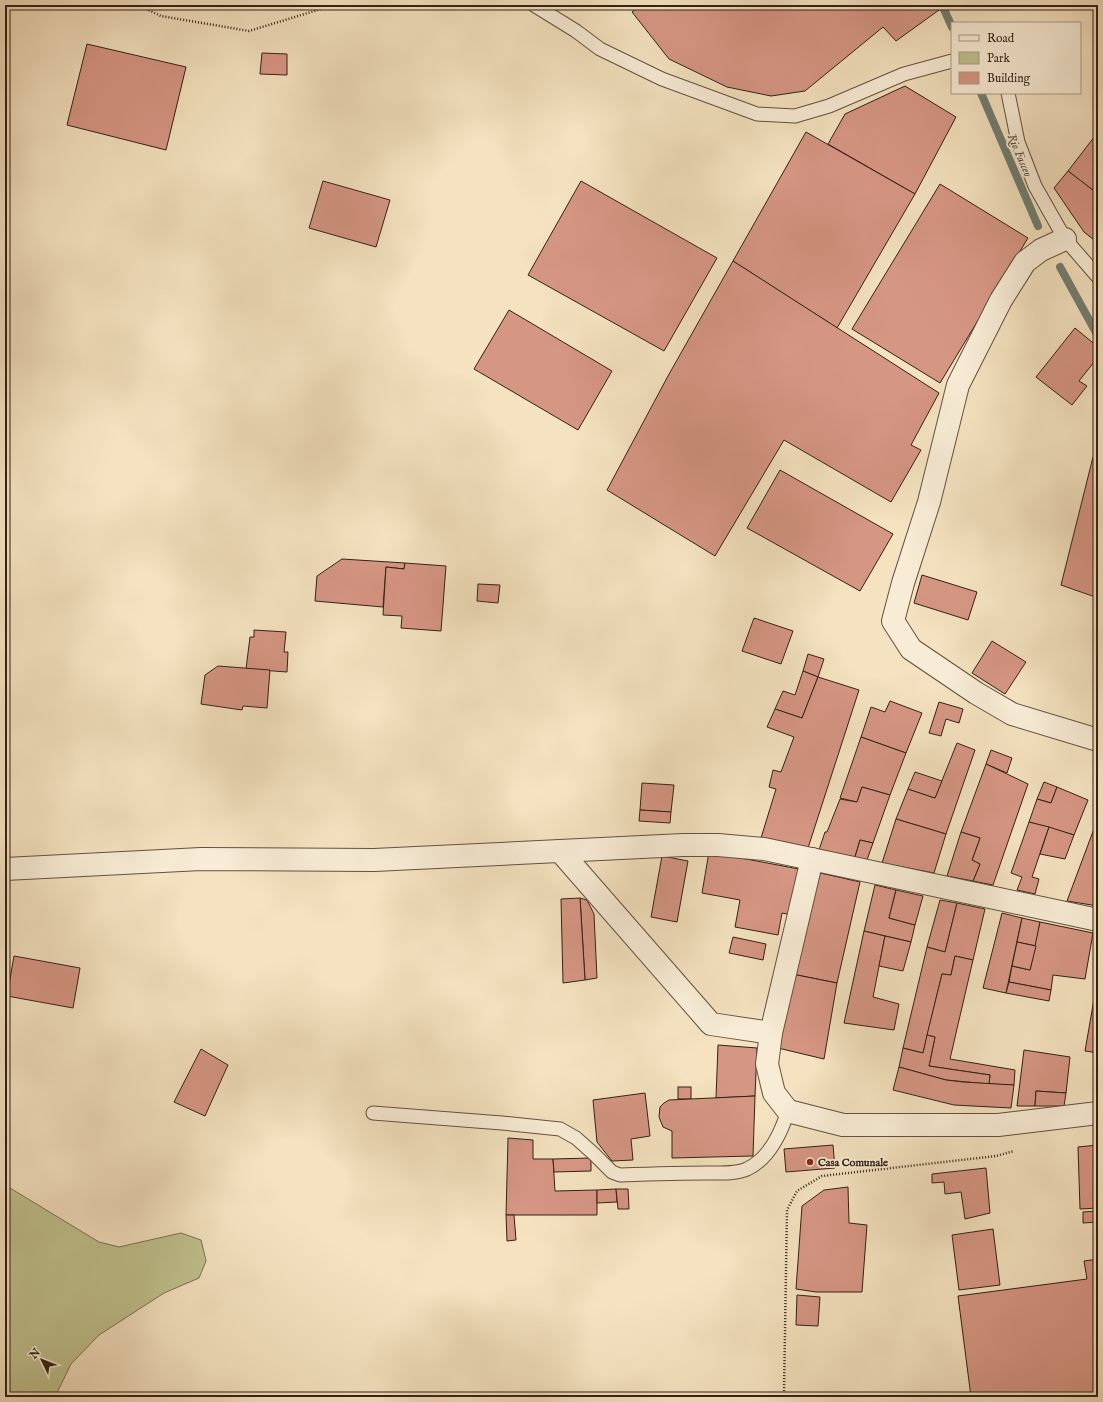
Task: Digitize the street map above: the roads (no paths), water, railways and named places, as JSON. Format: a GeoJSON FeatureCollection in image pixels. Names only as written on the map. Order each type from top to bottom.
{"type":"FeatureCollection","features":[{"type":"Feature","properties":{"kind":"street"},"geometry":{"type":"LineString","coordinates":[[1065,238],[1041,250],[1025,262],[1001,300],[958,386],[929,502],[903,583],[893,621],[911,649],[976,693],[1012,714],[1098,740]]}},
{"type":"Feature","properties":{"kind":"street"},"geometry":{"type":"LineString","coordinates":[[5,869],[201,859],[374,860],[683,845],[718,845],[764,849],[1098,920]]}},
{"type":"Feature","properties":{"kind":"street"},"geometry":{"type":"LineString","coordinates":[[560,851],[711,1024],[771,1033]]}},
{"type":"Feature","properties":{"kind":"street"},"geometry":{"type":"LineString","coordinates":[[812,860],[771,1033],[767,1064],[774,1093],[788,1111],[843,1125],[998,1125],[1098,1113]]}},
{"type":"Feature","properties":{"kind":"lane"},"geometry":{"type":"LineString","coordinates":[[534,5],[607,52],[662,78],[757,114],[795,116],[829,106],[904,74],[951,61]]}},
{"type":"Feature","properties":{"kind":"lane"},"geometry":{"type":"LineString","coordinates":[[1008,94],[1018,142],[1035,186],[1065,238],[1098,277]]}},
{"type":"Feature","properties":{"kind":"lane"},"geometry":{"type":"LineString","coordinates":[[373,1113],[560,1129],[576,1138],[612,1172],[620,1175],[727,1172],[745,1170],[761,1160],[782,1130],[788,1111]]}},
{"type":"Feature","properties":{"kind":"waterway","name":"Rio Fasceo"},"geometry":{"type":"LineString","coordinates":[[942,5],[951,25]]}},
{"type":"Feature","properties":{"kind":"waterway","name":"Rio Fasceo"},"geometry":{"type":"LineString","coordinates":[[981,94],[1038,226]]}},
{"type":"Feature","properties":{"kind":"waterway","name":"Rio Fasceo"},"geometry":{"type":"LineString","coordinates":[[1060,267],[1098,336]]}},
{"type":"Feature","properties":{"kind":"place","name":"Casa Comunale"},"geometry":{"type":"Point","coordinates":[810,1162]}}]}
